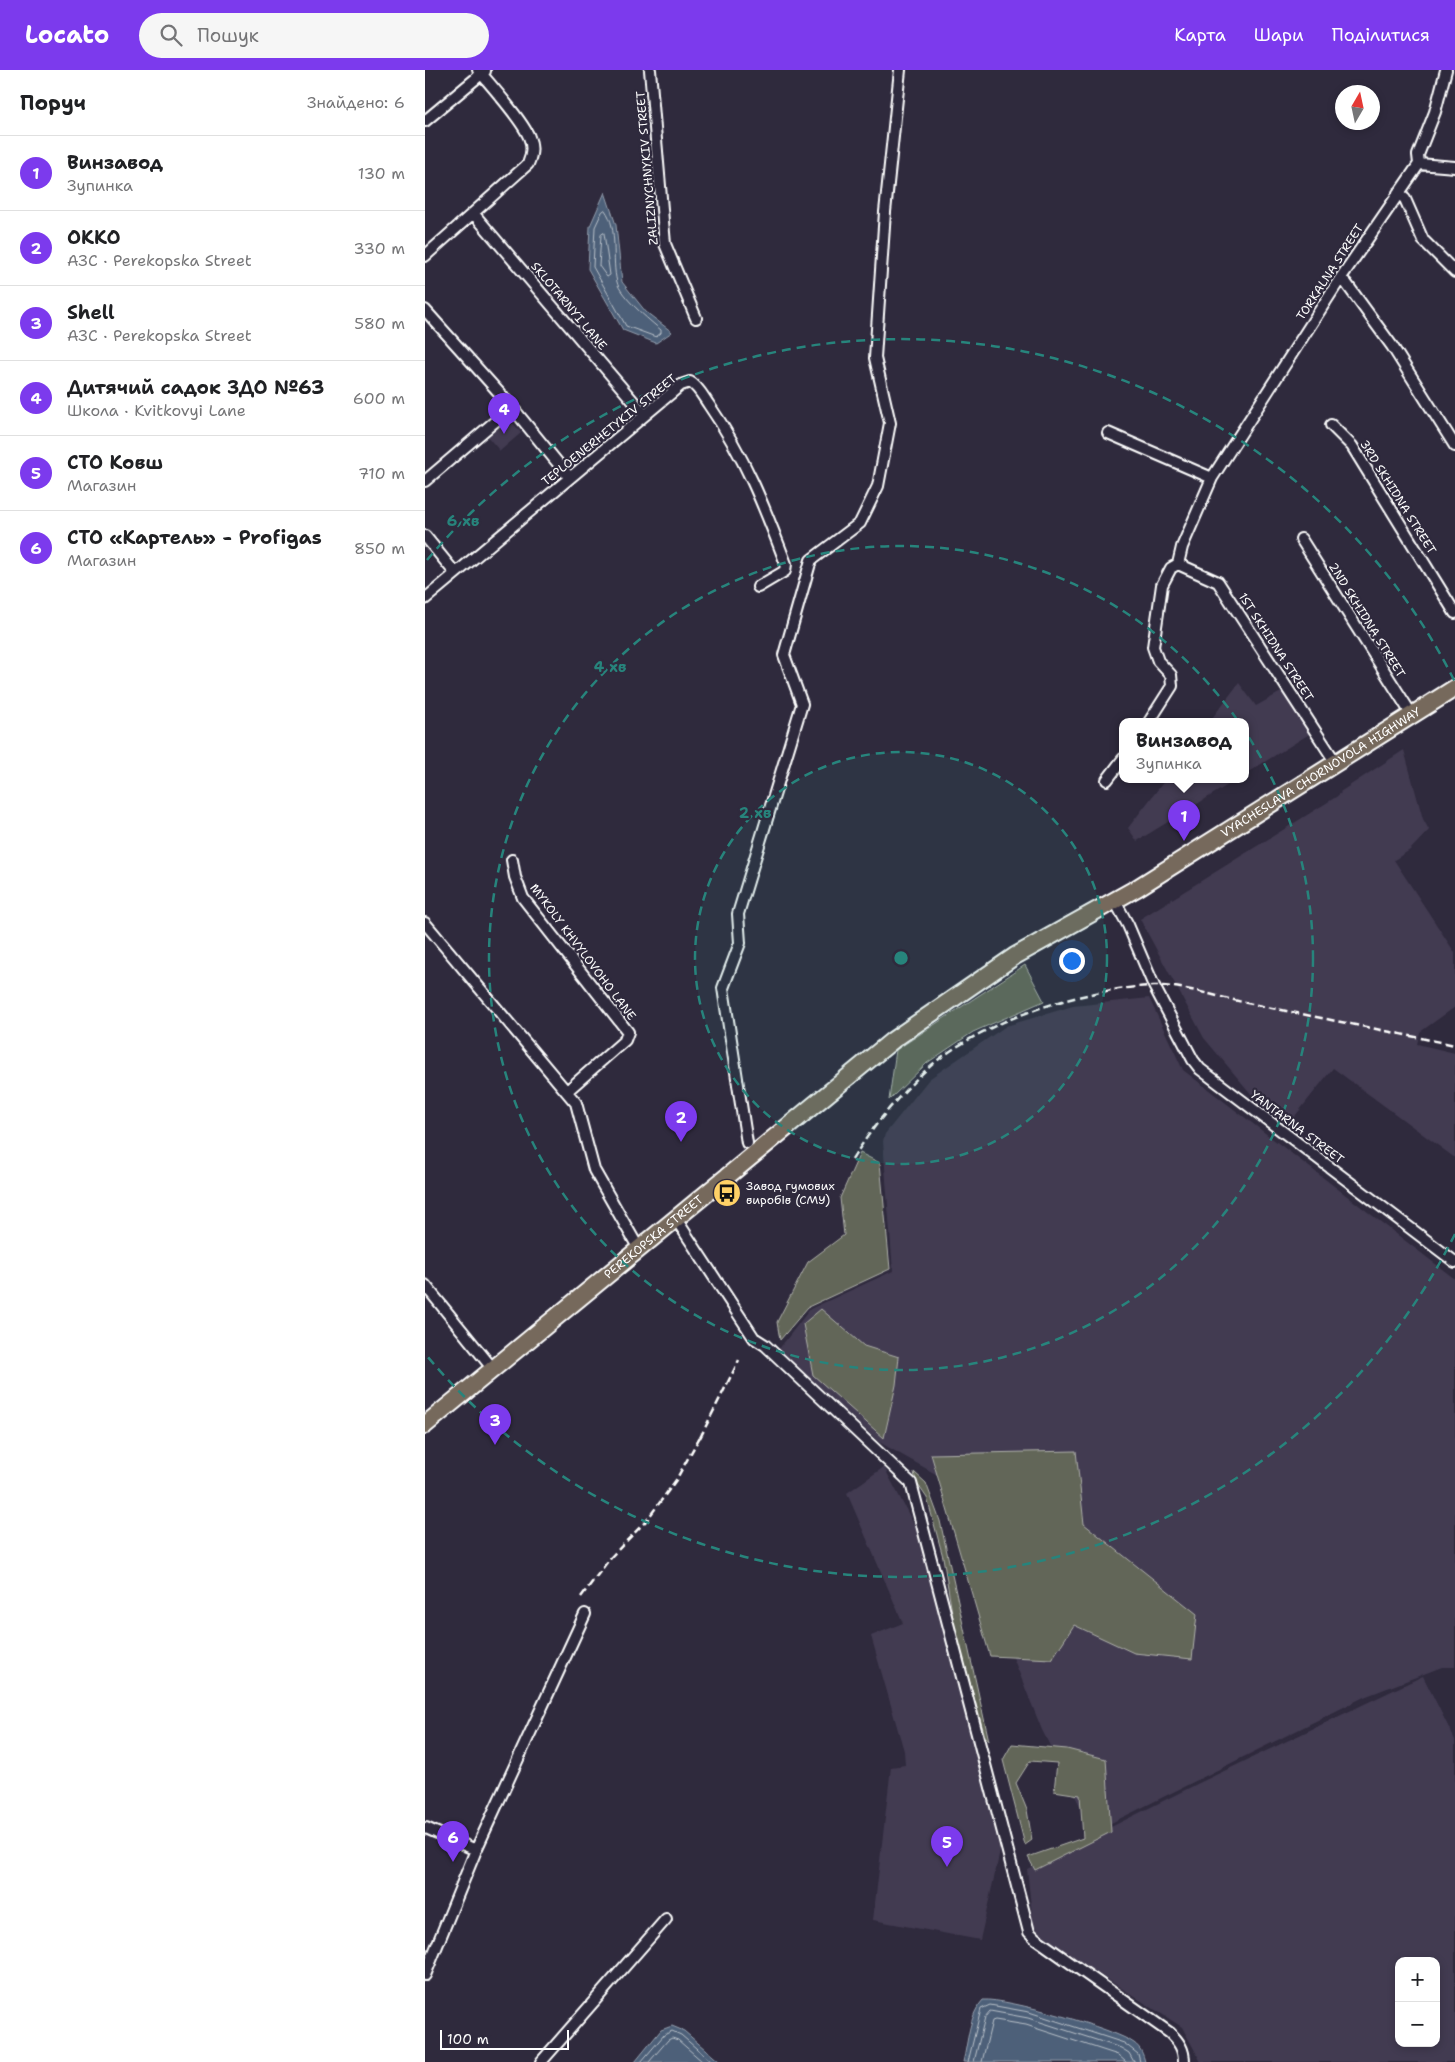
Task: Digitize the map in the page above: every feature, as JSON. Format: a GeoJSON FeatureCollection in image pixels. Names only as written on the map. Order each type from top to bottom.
{"type":"FeatureCollection","features":[{"type":"Feature","properties":{"kind":"main road","name":"VYACHESLAVA CHORNOVOLA HIGHWAY"},"geometry":{"type":"LineString","coordinates":[[981,979],[1029,948],[1115,901],[1455,688]]}},
{"type":"Feature","properties":{"kind":"main road","name":"PEREKOPSKA STREET"},"geometry":{"type":"LineString","coordinates":[[425,1425],[893,1040],[981,979]]}},
{"type":"Feature","properties":{"kind":"street","name":"ZALIZNYCHNYKIV STREET"},"geometry":{"type":"LineString","coordinates":[[650,70],[665,244],[696,318]]}},
{"type":"Feature","properties":{"kind":"street"},"geometry":{"type":"LineString","coordinates":[[747,1142],[723,988],[740,943],[738,914],[802,704],[784,654],[811,560],[860,523],[878,486],[890,423],[875,358],[885,212],[900,70]]}},
{"type":"Feature","properties":{"kind":"street","name":"TORKALNA STREET"},"geometry":{"type":"LineString","coordinates":[[1179,564],[1182,547],[1212,478],[1340,279],[1419,164],[1418,155],[1432,121],[1446,70]]}},
{"type":"Feature","properties":{"kind":"street"},"geometry":{"type":"LineString","coordinates":[[425,121],[482,71],[526,131],[531,149],[527,164],[425,256]]}},
{"type":"Feature","properties":{"kind":"street"},"geometry":{"type":"LineString","coordinates":[[1419,164],[1455,166]]}},
{"type":"Feature","properties":{"kind":"street"},"geometry":{"type":"LineString","coordinates":[[1398,193],[1405,199],[1421,237],[1455,272]]}},
{"type":"Feature","properties":{"kind":"street","name":"SKLOTARNYI LANE"},"geometry":{"type":"LineString","coordinates":[[473,213],[645,416]]}},
{"type":"Feature","properties":{"kind":"street"},"geometry":{"type":"LineString","coordinates":[[1340,279],[1346,283],[1392,346],[1455,446]]}},
{"type":"Feature","properties":{"kind":"street"},"geometry":{"type":"LineString","coordinates":[[425,310],[512,407],[570,478]]}},
{"type":"Feature","properties":{"kind":"street","name":"TEPLOENERHETYKIV STREET"},"geometry":{"type":"LineString","coordinates":[[425,598],[681,385],[690,382],[697,387],[745,462],[786,564],[785,571],[758,587]]}},
{"type":"Feature","properties":{"kind":"street"},"geometry":{"type":"LineString","coordinates":[[425,481],[512,407]]}},
{"type":"Feature","properties":{"kind":"street","name":"3RD SKHIDNA STREET"},"geometry":{"type":"LineString","coordinates":[[1331,425],[1352,446],[1455,612]]}},
{"type":"Feature","properties":{"kind":"street"},"geometry":{"type":"LineString","coordinates":[[1109,433],[1212,478]]}},
{"type":"Feature","properties":{"kind":"street"},"geometry":{"type":"LineString","coordinates":[[425,536],[455,573]]}},
{"type":"Feature","properties":{"kind":"street","name":"2ND SKHIDNA STREET"},"geometry":{"type":"LineString","coordinates":[[1301,539],[1412,715]]}},
{"type":"Feature","properties":{"kind":"street"},"geometry":{"type":"LineString","coordinates":[[1152,718],[1172,686],[1171,674],[1158,661],[1153,647],[1162,585],[1167,574],[1179,564]]}},
{"type":"Feature","properties":{"kind":"street","name":"1ST SKHIDNA STREET"},"geometry":{"type":"LineString","coordinates":[[1179,564],[1218,582],[1336,763]]}},
{"type":"Feature","properties":{"kind":"street"},"geometry":{"type":"LineString","coordinates":[[1107,780],[1119,764]]}},
{"type":"Feature","properties":{"kind":"street","name":"MYKOLY KHVYLOVOHO LANE"},"geometry":{"type":"LineString","coordinates":[[512,860],[515,877],[523,898],[628,1032],[625,1040],[567,1091]]}},
{"type":"Feature","properties":{"kind":"street","name":"YANTARNA STREET"},"geometry":{"type":"LineString","coordinates":[[1115,901],[1128,925],[1154,986],[1193,1060],[1200,1069],[1455,1262]]}},
{"type":"Feature","properties":{"kind":"street"},"geometry":{"type":"LineString","coordinates":[[425,923],[567,1091],[577,1108],[594,1170],[628,1234],[639,1249]]}},
{"type":"Feature","properties":{"kind":"street"},"geometry":{"type":"LineString","coordinates":[[676,1219],[754,1338],[765,1345],[911,1483],[1029,1932],[1170,2033],[1178,2041],[1184,2053],[1185,2062]]}},
{"type":"Feature","properties":{"kind":"street"},"geometry":{"type":"LineString","coordinates":[[425,1285],[493,1369]]}},
{"type":"Feature","properties":{"kind":"street"},"geometry":{"type":"LineString","coordinates":[[425,1975],[476,1850],[585,1614]]}},
{"type":"Feature","properties":{"kind":"street"},"geometry":{"type":"LineString","coordinates":[[425,1828],[476,1850]]}},
{"type":"Feature","properties":{"kind":"street"},"geometry":{"type":"LineString","coordinates":[[541,2062],[667,1919]]}},
{"type":"Feature","properties":{"kind":"shaded area"},"geometry":{"type":"Polygon","coordinates":[[[508,417],[521,433],[500,451],[486,435],[508,417]]]}},
{"type":"Feature","properties":{"kind":"shaded area"},"geometry":{"type":"Polygon","coordinates":[[[1239,683],[1256,706],[1283,691],[1311,733],[1249,772],[1249,718],[1212,718],[1239,683]]]}},
{"type":"Feature","properties":{"kind":"shaded area"},"geometry":{"type":"Polygon","coordinates":[[[1404,750],[1423,819],[1429,830],[1410,850],[1394,860],[1455,953],[1455,1007],[1420,1032],[1417,1044],[1455,1053],[1455,1158],[1333,1068],[1288,1125],[1252,1095],[1204,1038],[1140,919],[1336,797],[1340,792],[1404,750]]]}},
{"type":"Feature","properties":{"kind":"shaded area"},"geometry":{"type":"Polygon","coordinates":[[[1163,783],[1231,783],[1137,841],[1128,828],[1163,783]]]}},
{"type":"Feature","properties":{"kind":"shaded area"},"geometry":{"type":"Polygon","coordinates":[[[1149,998],[1183,1070],[1455,1279],[1455,1667],[1442,1667],[1364,1697],[1093,1832],[1042,1730],[941,1477],[879,1442],[779,1349],[810,1309],[893,1271],[883,1141],[885,1134],[929,1079],[1006,1026],[1073,1006],[1149,998]]]}},
{"type":"Feature","properties":{"kind":"shaded area"},"geometry":{"type":"Polygon","coordinates":[[[884,1467],[921,1538],[1001,1847],[980,1940],[873,1920],[891,1767],[905,1765],[904,1751],[871,1636],[903,1623],[847,1493],[884,1467]]]}},
{"type":"Feature","properties":{"kind":"shaded area"},"geometry":{"type":"Polygon","coordinates":[[[1423,1676],[1455,1740],[1455,2062],[1201,2062],[1182,2027],[1046,1940],[1033,1925],[1027,1869],[1197,1784],[1423,1676]]]}},
{"type":"Feature","properties":{"kind":"green space"},"geometry":{"type":"Polygon","coordinates":[[[1025,965],[1044,1001],[973,1032],[927,1063],[889,1100],[896,1050],[1025,965]]]}},
{"type":"Feature","properties":{"kind":"green space"},"geometry":{"type":"Polygon","coordinates":[[[860,1153],[880,1163],[890,1269],[808,1307],[780,1340],[777,1322],[808,1262],[844,1235],[840,1198],[860,1153]]]}},
{"type":"Feature","properties":{"kind":"green space"},"geometry":{"type":"Polygon","coordinates":[[[821,1309],[864,1346],[899,1357],[896,1385],[884,1438],[813,1375],[803,1324],[821,1309]]]}},
{"type":"Feature","properties":{"kind":"green space"},"geometry":{"type":"Polygon","coordinates":[[[1076,1451],[1084,1524],[1197,1614],[1192,1659],[1134,1653],[1074,1625],[1052,1659],[990,1656],[931,1454],[1076,1451]]]}},
{"type":"Feature","properties":{"kind":"green space"},"geometry":{"type":"Polygon","coordinates":[[[914,1472],[926,1483],[940,1521],[989,1741],[985,1736],[955,1631],[943,1557],[927,1498],[916,1482],[914,1472]]]}},
{"type":"Feature","properties":{"kind":"green space"},"geometry":{"type":"Polygon","coordinates":[[[1012,1744],[1067,1749],[1106,1759],[1111,1832],[1035,1870],[1028,1857],[1083,1838],[1080,1795],[1054,1791],[1057,1763],[1030,1761],[1016,1783],[1027,1810],[1032,1840],[1025,1845],[1003,1760],[1012,1744]]]}},
{"type":"Feature","properties":{"kind":"water"},"geometry":{"type":"Polygon","coordinates":[[[605,192],[616,225],[622,282],[646,312],[672,332],[656,343],[623,330],[588,269],[590,226],[605,192]]]}},
{"type":"Feature","properties":{"kind":"water"},"geometry":{"type":"Polygon","coordinates":[[[983,2000],[1036,2009],[1106,2030],[1134,2043],[1141,2051],[1145,2062],[963,2062],[972,2021],[978,2006],[983,2000]]]}},
{"type":"Feature","properties":{"kind":"water"},"geometry":{"type":"Polygon","coordinates":[[[672,2026],[684,2031],[720,2062],[635,2062],[661,2030],[672,2026]]]}},
{"type":"Feature","properties":{"kind":"railway"},"geometry":{"type":"LineString","coordinates":[[852,1160],[868,1135],[895,1101],[926,1070],[948,1052],[974,1036],[1033,1010],[1096,993],[1126,988],[1176,987],[1455,1045]]}},
{"type":"Feature","properties":{"kind":"railway"},"geometry":{"type":"LineString","coordinates":[[700,1438],[739,1360]]}},
{"type":"Feature","properties":{"kind":"railway"},"geometry":{"type":"LineString","coordinates":[[581,1597],[611,1557],[647,1520],[676,1480],[702,1433]]}},
{"type":"Feature","properties":{"kind":"place","name":"Дитячий садок ЗДО №63"},"geometry":{"type":"Point","coordinates":[504,434]}},
{"type":"Feature","properties":{"kind":"place","name":"Винзавод"},"geometry":{"type":"Point","coordinates":[1184,841]}},
{"type":"Feature","properties":{"kind":"place","name":"OKKO"},"geometry":{"type":"Point","coordinates":[681,1142]}},
{"type":"Feature","properties":{"kind":"place","name":"Завод гумових виробів (СМУ)"},"geometry":{"type":"Point","coordinates":[727,1193]}},
{"type":"Feature","properties":{"kind":"place","name":"Shell"},"geometry":{"type":"Point","coordinates":[495,1445]}},
{"type":"Feature","properties":{"kind":"place","name":"СТО «Картель» - Profigas"},"geometry":{"type":"Point","coordinates":[453,1862]}},
{"type":"Feature","properties":{"kind":"place","name":"СТО Ковш"},"geometry":{"type":"Point","coordinates":[947,1867]}}]}
